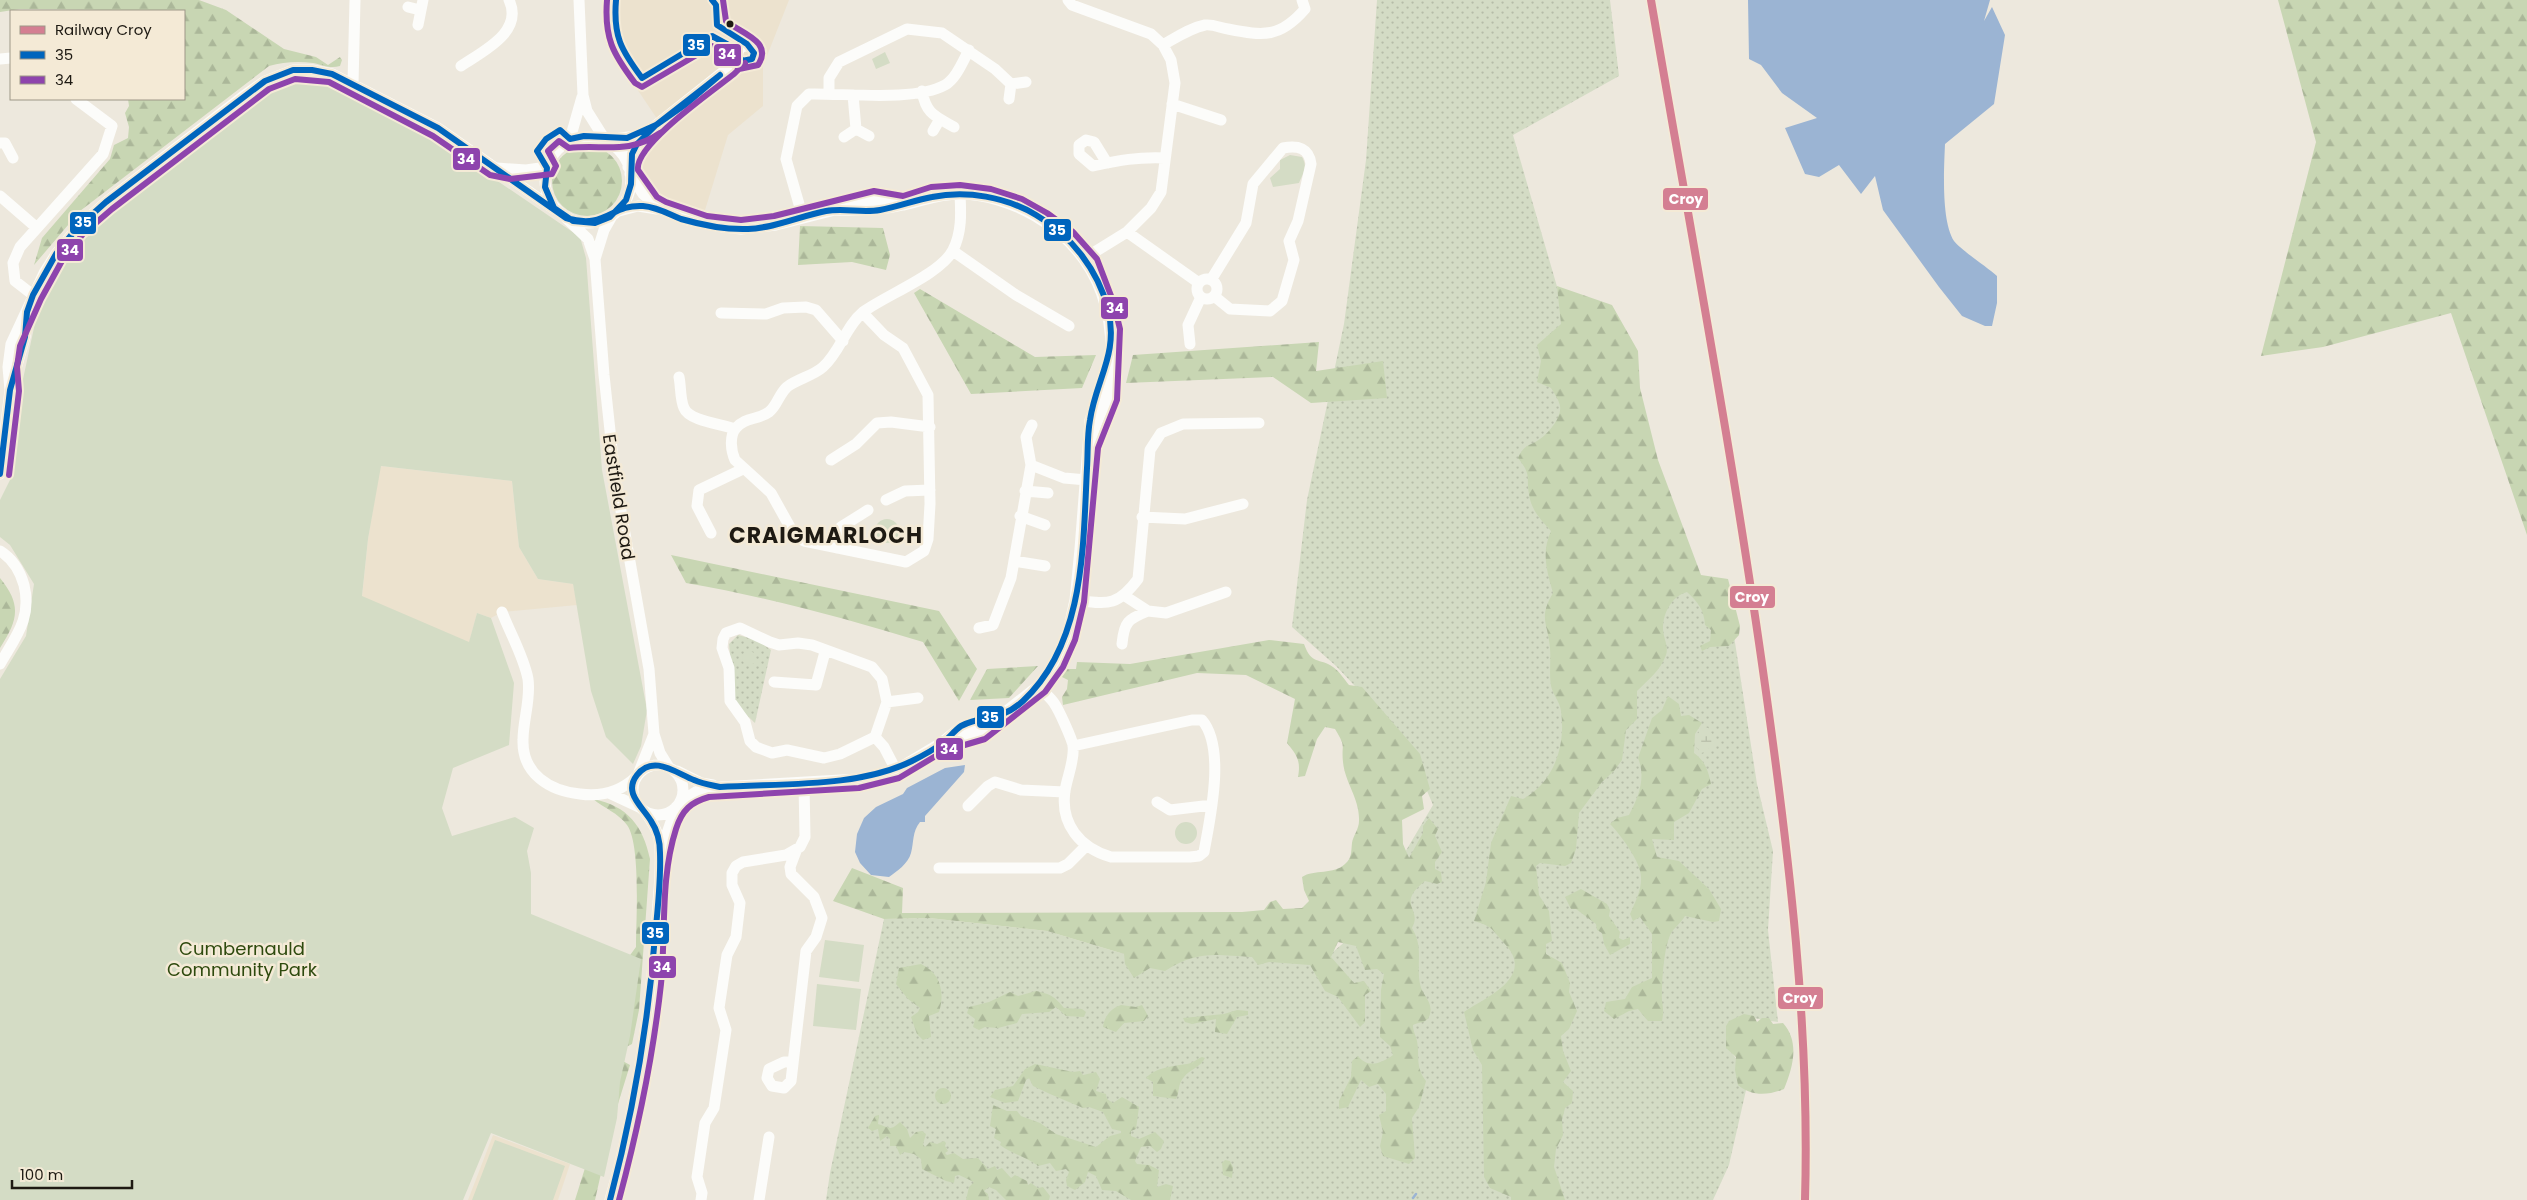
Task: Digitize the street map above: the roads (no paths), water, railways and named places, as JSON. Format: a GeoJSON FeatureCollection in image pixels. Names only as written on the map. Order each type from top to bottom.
{"type":"FeatureCollection","features":[{"type":"Feature","properties":{"kind":"street"},"geometry":{"type":"LineString","coordinates":[[353,84],[355,0]]}},
{"type":"Feature","properties":{"kind":"street"},"geometry":{"type":"LineString","coordinates":[[461,66],[496,43],[506,32],[512,20],[512,6],[509,0]]}},
{"type":"Feature","properties":{"kind":"street"},"geometry":{"type":"LineString","coordinates":[[579,0],[581,69],[583,95],[587,111],[606,139],[625,158],[629,171],[631,185],[627,198],[616,213]]}},
{"type":"Feature","properties":{"kind":"street"},"geometry":{"type":"LineString","coordinates":[[1068,0],[1072,5],[1151,34],[1164,45],[1171,60],[1175,83],[1161,192],[1151,208],[1127,232],[1085,258]]}},
{"type":"Feature","properties":{"kind":"street"},"geometry":{"type":"LineString","coordinates":[[1164,45],[1192,28],[1208,25],[1254,34],[1278,32],[1293,23],[1305,9],[1302,0]]}},
{"type":"Feature","properties":{"kind":"street"},"geometry":{"type":"LineString","coordinates":[[408,7],[422,5],[418,25]]}},
{"type":"Feature","properties":{"kind":"street"},"geometry":{"type":"LineString","coordinates":[[829,94],[829,78],[839,62],[907,29],[942,33],[969,50],[1011,84],[1026,82]]}},
{"type":"Feature","properties":{"kind":"street"},"geometry":{"type":"LineString","coordinates":[[803,218],[786,159],[797,106],[809,94],[888,96],[922,91],[945,85],[951,79],[969,50]]}},
{"type":"Feature","properties":{"kind":"street"},"geometry":{"type":"LineString","coordinates":[[662,210],[643,194],[629,171],[637,144],[652,129],[729,68],[738,57]]}},
{"type":"Feature","properties":{"kind":"street"},"geometry":{"type":"LineString","coordinates":[[0,474],[10,390],[8,367],[11,344],[33,295],[56,254],[77,228],[106,202],[265,81],[293,70],[312,70],[332,74],[438,128],[566,218],[579,223],[594,224],[616,213],[638,206],[662,210],[705,225],[741,229],[776,225],[874,200],[904,205],[933,196],[960,194],[989,198],[1019,207],[1042,220],[1068,239],[1090,264],[1105,304],[1111,330],[1108,399],[1089,446],[1075,600],[1068,636],[1054,663],[1038,686],[1006,714],[980,732],[941,743],[896,770],[858,779],[720,787],[697,791],[667,814],[660,816],[642,810],[609,794]]}},
{"type":"Feature","properties":{"kind":"street"},"geometry":{"type":"LineString","coordinates":[[1009,99],[1011,84]]}},
{"type":"Feature","properties":{"kind":"street"},"geometry":{"type":"LineString","coordinates":[[922,91],[924,105],[930,113],[954,127]]}},
{"type":"Feature","properties":{"kind":"street"},"geometry":{"type":"LineString","coordinates":[[570,139],[583,95]]}},
{"type":"Feature","properties":{"kind":"street"},"geometry":{"type":"LineString","coordinates":[[853,95],[856,129]]}},
{"type":"Feature","properties":{"kind":"street"},"geometry":{"type":"LineString","coordinates":[[33,295],[15,281],[13,263],[20,248],[103,154],[112,126],[77,100]]}},
{"type":"Feature","properties":{"kind":"street"},"geometry":{"type":"LineString","coordinates":[[1172,104],[1221,120]]}},
{"type":"Feature","properties":{"kind":"street"},"geometry":{"type":"LineString","coordinates":[[933,131],[940,119]]}},
{"type":"Feature","properties":{"kind":"street"},"geometry":{"type":"LineString","coordinates":[[554,209],[547,196],[544,182],[547,167],[553,154],[570,139],[591,135],[606,139],[635,136],[652,129]]}},
{"type":"Feature","properties":{"kind":"street"},"geometry":{"type":"LineString","coordinates":[[856,129],[869,136]]}},
{"type":"Feature","properties":{"kind":"street"},"geometry":{"type":"LineString","coordinates":[[844,137],[856,129]]}},
{"type":"Feature","properties":{"kind":"street"},"geometry":{"type":"LineString","coordinates":[[0,142],[5,143],[13,158]]}},
{"type":"Feature","properties":{"kind":"street"},"geometry":{"type":"LineString","coordinates":[[1211,280],[1246,222],[1253,184],[1283,148],[1299,146],[1306,150],[1311,164],[1298,221],[1289,241],[1294,260],[1282,301],[1270,311],[1230,309],[1214,296]]}},
{"type":"Feature","properties":{"kind":"street"},"geometry":{"type":"LineString","coordinates":[[1107,163],[1135,156],[1165,158]]}},
{"type":"Feature","properties":{"kind":"street"},"geometry":{"type":"LineString","coordinates":[[493,167],[510,170],[547,167]]}},
{"type":"Feature","properties":{"kind":"street"},"geometry":{"type":"LineString","coordinates":[[862,313],[884,335],[903,348],[928,395],[930,490],[928,538],[924,551],[918,557],[906,562],[804,541],[795,536],[771,494],[743,470],[732,454],[732,437],[734,429],[746,419],[764,415],[771,411],[786,388],[822,368],[862,313],[928,273],[953,251],[960,229],[960,194]]}},
{"type":"Feature","properties":{"kind":"street"},"geometry":{"type":"LineString","coordinates":[[0,196],[37,228]]}},
{"type":"Feature","properties":{"kind":"street","name":"Eastfield Road"},"geometry":{"type":"LineString","coordinates":[[595,260],[604,230],[616,213]]}},
{"type":"Feature","properties":{"kind":"street","name":"Eastfield Road"},"geometry":{"type":"LineString","coordinates":[[566,218],[588,239],[595,260],[609,426],[628,556],[649,669],[654,734],[660,754],[671,768]]}},
{"type":"Feature","properties":{"kind":"street"},"geometry":{"type":"LineString","coordinates":[[1127,232],[1199,282]]}},
{"type":"Feature","properties":{"kind":"street"},"geometry":{"type":"LineString","coordinates":[[953,251],[1016,295],[1069,326]]}},
{"type":"Feature","properties":{"kind":"street"},"geometry":{"type":"LineString","coordinates":[[1206,278],[1216,284],[1214,296],[1209,298],[1201,297],[1196,290],[1199,282],[1206,278]]}},
{"type":"Feature","properties":{"kind":"street"},"geometry":{"type":"LineString","coordinates":[[1190,344],[1188,325],[1201,297]]}},
{"type":"Feature","properties":{"kind":"street"},"geometry":{"type":"LineString","coordinates":[[721,314],[766,314],[784,308],[806,307],[816,310],[843,341]]}},
{"type":"Feature","properties":{"kind":"street"},"geometry":{"type":"LineString","coordinates":[[679,376],[684,408],[688,414],[694,419],[714,422],[734,429]]}},
{"type":"Feature","properties":{"kind":"street"},"geometry":{"type":"LineString","coordinates":[[831,460],[856,444],[876,423],[891,422],[930,427]]}},
{"type":"Feature","properties":{"kind":"street"},"geometry":{"type":"LineString","coordinates":[[1075,600],[1104,604],[1125,596],[1138,579],[1142,517],[1150,450],[1161,433],[1184,424],[1259,423]]}},
{"type":"Feature","properties":{"kind":"street"},"geometry":{"type":"LineString","coordinates":[[979,628],[993,626],[1011,578],[1020,516],[1031,465],[1026,438],[1032,425]]}},
{"type":"Feature","properties":{"kind":"street"},"geometry":{"type":"LineString","coordinates":[[1031,465],[1064,478],[1087,480]]}},
{"type":"Feature","properties":{"kind":"street"},"geometry":{"type":"LineString","coordinates":[[711,533],[697,506],[699,490],[743,470]]}},
{"type":"Feature","properties":{"kind":"street"},"geometry":{"type":"LineString","coordinates":[[886,500],[905,491],[930,490]]}},
{"type":"Feature","properties":{"kind":"street"},"geometry":{"type":"LineString","coordinates":[[1025,491],[1048,493]]}},
{"type":"Feature","properties":{"kind":"street"},"geometry":{"type":"LineString","coordinates":[[1142,517],[1184,519],[1243,504]]}},
{"type":"Feature","properties":{"kind":"street"},"geometry":{"type":"LineString","coordinates":[[837,548],[841,527],[868,510]]}},
{"type":"Feature","properties":{"kind":"street"},"geometry":{"type":"LineString","coordinates":[[1020,516],[1045,525]]}},
{"type":"Feature","properties":{"kind":"street"},"geometry":{"type":"LineString","coordinates":[[0,551],[7,556],[21,573],[28,601],[25,618],[0,664]]}},
{"type":"Feature","properties":{"kind":"street"},"geometry":{"type":"LineString","coordinates":[[1014,561],[1045,566]]}},
{"type":"Feature","properties":{"kind":"street"},"geometry":{"type":"LineString","coordinates":[[1125,596],[1148,610],[1166,613],[1226,592]]}},
{"type":"Feature","properties":{"kind":"street"},"geometry":{"type":"LineString","coordinates":[[1122,644],[1124,628],[1132,617],[1148,610]]}},
{"type":"Feature","properties":{"kind":"street"},"geometry":{"type":"LineString","coordinates":[[502,612],[527,676],[529,688],[523,740],[524,755],[538,778],[552,789],[585,795],[609,794],[628,785],[648,766],[671,768],[701,783],[720,787]]}},
{"type":"Feature","properties":{"kind":"street"},"geometry":{"type":"LineString","coordinates":[[740,628],[779,645],[798,643],[812,646],[825,652],[872,667],[882,678],[887,702],[875,737],[840,754],[824,758],[787,750],[772,753],[763,752],[750,741],[745,722],[730,701],[729,668],[722,648],[726,633],[740,628]]}},
{"type":"Feature","properties":{"kind":"street"},"geometry":{"type":"LineString","coordinates":[[774,682],[816,685],[825,652]]}},
{"type":"Feature","properties":{"kind":"street"},"geometry":{"type":"LineString","coordinates":[[1038,686],[1054,703],[1073,746],[1065,792],[1067,822],[1078,839],[1086,846],[1111,857],[1199,856],[1204,852],[1215,790],[1214,760],[1207,727],[1202,720],[1192,720],[1073,746]]}},
{"type":"Feature","properties":{"kind":"street"},"geometry":{"type":"LineString","coordinates":[[887,702],[918,698]]}},
{"type":"Feature","properties":{"kind":"street","name":"Eastfield Road"},"geometry":{"type":"LineString","coordinates":[[637,776],[654,734]]}},
{"type":"Feature","properties":{"kind":"street"},"geometry":{"type":"LineString","coordinates":[[875,737],[896,770]]}},
{"type":"Feature","properties":{"kind":"street"},"geometry":{"type":"LineString","coordinates":[[660,852],[679,804],[683,788],[682,780],[671,768]]}},
{"type":"Feature","properties":{"kind":"street"},"geometry":{"type":"LineString","coordinates":[[610,1200],[628,1132],[643,1047],[652,980],[660,852],[656,829],[632,793],[637,776]]}},
{"type":"Feature","properties":{"kind":"street"},"geometry":{"type":"LineString","coordinates":[[968,806],[988,786],[995,782],[1021,790],[1065,792]]}},
{"type":"Feature","properties":{"kind":"street"},"geometry":{"type":"LineString","coordinates":[[793,1062],[806,951],[816,937],[822,918],[814,897],[791,874],[790,867],[805,837],[804,783]]}},
{"type":"Feature","properties":{"kind":"street"},"geometry":{"type":"LineString","coordinates":[[1157,802],[1170,810],[1212,805]]}},
{"type":"Feature","properties":{"kind":"street"},"geometry":{"type":"LineString","coordinates":[[939,868],[1060,868],[1068,864],[1086,846]]}},
{"type":"Feature","properties":{"kind":"street"},"geometry":{"type":"LineString","coordinates":[[701,1200],[702,1193],[697,1177],[705,1123],[714,1108],[726,1030],[719,1008],[727,955],[736,937],[740,903],[732,885],[732,873],[736,866],[743,862],[796,852]]}},
{"type":"Feature","properties":{"kind":"street"},"geometry":{"type":"LineString","coordinates":[[759,1200],[769,1137]]}},
{"type":"Feature","properties":{"kind":"water"},"geometry":{"type":"Polygon","coordinates":[[[1748,0],[1990,0],[1984,21],[1992,7],[2005,35],[1994,104],[1945,144],[1944,180],[1947,221],[1954,241],[1997,276],[1997,303],[1992,326],[1985,326],[1962,316],[1939,287],[1883,210],[1875,176],[1861,194],[1839,165],[1819,177],[1805,174],[1785,128],[1817,118],[1782,93],[1761,65],[1749,59],[1748,0]]]}},
{"type":"Feature","properties":{"kind":"water"},"geometry":{"type":"Polygon","coordinates":[[[965,765],[964,772],[925,816],[925,822],[920,822],[917,826],[910,857],[905,864],[889,877],[871,875],[860,863],[855,852],[857,834],[864,818],[876,807],[903,794],[907,788],[945,768],[965,765]]]}},
{"type":"Feature","properties":{"kind":"waterway"},"geometry":{"type":"LineString","coordinates":[[1413,1198],[1416,1194]]}},
{"type":"Feature","properties":{"kind":"rail line","name":"Croy"},"geometry":{"type":"LineString","coordinates":[[1651,0],[1711,342],[1753,599],[1782,813],[1790,877],[1801,1006],[1806,1135],[1805,1200]]}},
{"type":"Feature","properties":{"kind":"district","name":"CRAIGMARLOCH"},"geometry":{"type":"Point","coordinates":[826,535]}},
{"type":"Feature","properties":{"kind":"park label","name":"Cumbernauld Community Park"},"geometry":{"type":"Point","coordinates":[242,958]}}]}
